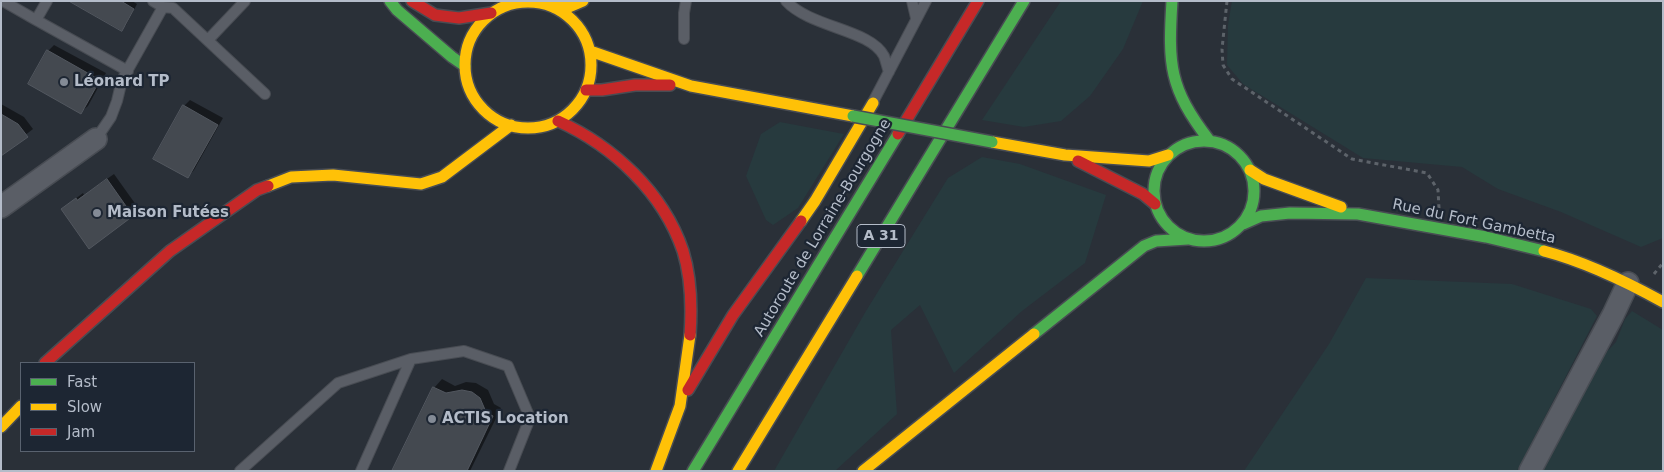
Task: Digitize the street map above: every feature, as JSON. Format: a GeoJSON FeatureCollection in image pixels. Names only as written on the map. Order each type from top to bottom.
{"type":"FeatureCollection","features":[{"type":"Feature","properties":{"kind":"main road"},"geometry":{"type":"LineString","coordinates":[[390,1],[397,10],[465,66]]}},
{"type":"Feature","properties":{"kind":"main road"},"geometry":{"type":"LineString","coordinates":[[412,1],[435,15],[459,18],[491,13],[505,6],[521,2],[537,2],[569,7],[582,1]]}},
{"type":"Feature","properties":{"kind":"main road","name":"Autoroute de Lorraine-Bourgogne"},"geometry":{"type":"LineString","coordinates":[[693,471],[978,1]]}},
{"type":"Feature","properties":{"kind":"main road","name":"A 31"},"geometry":{"type":"LineString","coordinates":[[738,471],[1024,1]]}},
{"type":"Feature","properties":{"kind":"main road"},"geometry":{"type":"LineString","coordinates":[[1172,1],[1170,60],[1174,77],[1181,98],[1209,140]]}},
{"type":"Feature","properties":{"kind":"main road"},"geometry":{"type":"LineString","coordinates":[[491,13],[472,36],[465,66],[467,82],[482,113],[511,125],[527,128],[558,121],[569,113],[579,102],[586,90],[591,71],[590,52],[583,33],[570,17],[553,6]]}},
{"type":"Feature","properties":{"kind":"main road"},"geometry":{"type":"LineString","coordinates":[[590,52],[691,86],[992,142],[1065,155],[1149,161],[1168,155]]}},
{"type":"Feature","properties":{"kind":"main road"},"geometry":{"type":"LineString","coordinates":[[586,90],[602,90],[636,85],[691,86]]}},
{"type":"Feature","properties":{"kind":"main road"},"geometry":{"type":"LineString","coordinates":[[680,404],[733,315],[815,201],[873,103]]}},
{"type":"Feature","properties":{"kind":"main road"},"geometry":{"type":"LineString","coordinates":[[558,121],[574,127],[606,148],[633,171],[669,220],[682,251],[688,277],[691,329],[680,404],[672,431],[656,471]]}},
{"type":"Feature","properties":{"kind":"main road"},"geometry":{"type":"LineString","coordinates":[[46,362],[170,251],[257,190],[291,178],[333,175],[421,184],[442,178],[511,125]]}},
{"type":"Feature","properties":{"kind":"main road"},"geometry":{"type":"LineString","coordinates":[[863,471],[1144,246],[1156,241],[1188,239],[1203,242],[1218,240],[1231,234],[1243,224],[1250,212],[1254,198],[1254,183],[1250,170],[1240,155],[1226,145],[1209,140],[1194,141],[1180,146],[1168,155],[1158,169],[1153,186],[1155,204],[1162,219],[1173,231],[1188,239]]}},
{"type":"Feature","properties":{"kind":"main road"},"geometry":{"type":"LineString","coordinates":[[462,162],[469,144]]}},
{"type":"Feature","properties":{"kind":"main road"},"geometry":{"type":"LineString","coordinates":[[1065,155],[1121,182],[1143,194],[1155,204]]}},
{"type":"Feature","properties":{"kind":"main road","name":"Rue du Fort Gambetta"},"geometry":{"type":"LineString","coordinates":[[1250,170],[1264,179],[1358,214]]}},
{"type":"Feature","properties":{"kind":"main road","name":"Rue du Fort Gambetta"},"geometry":{"type":"LineString","coordinates":[[1243,224],[1261,216],[1290,213],[1358,214],[1486,237],[1548,252],[1589,266],[1628,283],[1663,302]]}},
{"type":"Feature","properties":{"kind":"main road"},"geometry":{"type":"LineString","coordinates":[[192,249],[216,219]]}},
{"type":"Feature","properties":{"kind":"main road"},"geometry":{"type":"LineString","coordinates":[[1,427],[20,407]]}},
{"type":"Feature","properties":{"kind":"street"},"geometry":{"type":"LineString","coordinates":[[1,207],[96,139]]}},
{"type":"Feature","properties":{"kind":"street"},"geometry":{"type":"LineString","coordinates":[[1530,471],[1628,283]]}},
{"type":"Feature","properties":{"kind":"lane"},"geometry":{"type":"LineString","coordinates":[[3,1],[128,70]]}},
{"type":"Feature","properties":{"kind":"lane"},"geometry":{"type":"LineString","coordinates":[[36,20],[48,1]]}},
{"type":"Feature","properties":{"kind":"lane"},"geometry":{"type":"LineString","coordinates":[[153,1],[171,6],[265,94]]}},
{"type":"Feature","properties":{"kind":"lane"},"geometry":{"type":"LineString","coordinates":[[208,40],[244,1]]}},
{"type":"Feature","properties":{"kind":"lane"},"geometry":{"type":"LineString","coordinates":[[684,39],[686,1]]}},
{"type":"Feature","properties":{"kind":"lane"},"geometry":{"type":"LineString","coordinates":[[786,1],[794,10],[810,19],[857,35],[876,47],[884,56],[889,72]]}},
{"type":"Feature","properties":{"kind":"lane"},"geometry":{"type":"LineString","coordinates":[[912,1],[916,18]]}},
{"type":"Feature","properties":{"kind":"lane"},"geometry":{"type":"LineString","coordinates":[[873,103],[926,1]]}},
{"type":"Feature","properties":{"kind":"lane"},"geometry":{"type":"LineString","coordinates":[[96,139],[111,117],[122,80],[171,6]]}},
{"type":"Feature","properties":{"kind":"lane"},"geometry":{"type":"LineString","coordinates":[[240,471],[338,383],[411,359],[464,351],[508,366],[530,418],[509,471]]}},
{"type":"Feature","properties":{"kind":"lane"},"geometry":{"type":"LineString","coordinates":[[361,471],[411,359]]}},
{"type":"Feature","properties":{"kind":"path"},"geometry":{"type":"LineString","coordinates":[[1227,1],[1222,57],[1223,65],[1232,79],[1352,159],[1427,173],[1438,190],[1439,209]]}},
{"type":"Feature","properties":{"kind":"green space"},"geometry":{"type":"Polygon","coordinates":[[[1061,1],[1143,1],[1123,49],[1090,96],[1061,121],[1024,127],[982,120],[1061,1]]]}},
{"type":"Feature","properties":{"kind":"green space"},"geometry":{"type":"Polygon","coordinates":[[[1232,1],[1663,1],[1663,238],[1641,247],[1561,212],[1498,189],[1462,167],[1363,158],[1243,84],[1227,65],[1228,25],[1232,1]]]}},
{"type":"Feature","properties":{"kind":"green space"},"geometry":{"type":"Polygon","coordinates":[[[780,122],[844,134],[798,208],[773,225],[766,220],[746,176],[761,134],[780,122]]]}},
{"type":"Feature","properties":{"kind":"green space"},"geometry":{"type":"Polygon","coordinates":[[[982,157],[1020,164],[1106,195],[1085,263],[1022,311],[954,373],[920,305],[891,330],[897,414],[835,471],[774,471],[866,311],[948,178],[982,157]]]}},
{"type":"Feature","properties":{"kind":"green space"},"geometry":{"type":"Polygon","coordinates":[[[1366,278],[1512,284],[1591,309],[1597,316],[1517,471],[1244,471],[1329,344],[1366,278]]]}},
{"type":"Feature","properties":{"kind":"green space"},"geometry":{"type":"Polygon","coordinates":[[[1632,311],[1663,330],[1663,471],[1541,471],[1595,364],[1616,342],[1625,319],[1632,311]]]}},
{"type":"Feature","properties":{"kind":"building"},"geometry":{"type":"Polygon","coordinates":[[[69,1],[121,1],[134,9],[122,31],[69,1]]]}},
{"type":"Feature","properties":{"kind":"building","name":"Léonard TP"},"geometry":{"type":"Polygon","coordinates":[[[47,50],[100,80],[81,114],[28,84],[47,50]]]}},
{"type":"Feature","properties":{"kind":"building"},"geometry":{"type":"Polygon","coordinates":[[[183,105],[218,125],[188,178],[153,159],[183,105]]]}},
{"type":"Feature","properties":{"kind":"building"},"geometry":{"type":"Polygon","coordinates":[[[1,114],[18,124],[28,137],[1,156],[1,114]]]}},
{"type":"Feature","properties":{"kind":"building","name":"Maison Futées"},"geometry":{"type":"Polygon","coordinates":[[[107,179],[133,216],[89,249],[61,209],[107,179]]]}},
{"type":"Feature","properties":{"kind":"building"},"geometry":{"type":"Polygon","coordinates":[[[433,387],[446,393],[462,390],[472,392],[480,398],[486,412],[493,416],[467,471],[392,471],[433,387]]]}},
{"type":"Feature","properties":{"kind":"traffic: fast"},"geometry":{"type":"LineString","coordinates":[[390,1],[397,10],[465,66]]}},
{"type":"Feature","properties":{"kind":"traffic: fast"},"geometry":{"type":"LineString","coordinates":[[857,276],[1024,1]]}},
{"type":"Feature","properties":{"kind":"traffic: fast"},"geometry":{"type":"LineString","coordinates":[[1172,1],[1170,42],[1174,75],[1186,105],[1209,140]]}},
{"type":"Feature","properties":{"kind":"traffic: fast"},"geometry":{"type":"LineString","coordinates":[[853,116],[992,142]]}},
{"type":"Feature","properties":{"kind":"traffic: fast"},"geometry":{"type":"LineString","coordinates":[[693,471],[898,134]]}},
{"type":"Feature","properties":{"kind":"traffic: fast"},"geometry":{"type":"LineString","coordinates":[[1204,141],[1223,144],[1240,155],[1251,172],[1254,191],[1251,210],[1240,227],[1223,238],[1204,241],[1185,238],[1168,227],[1157,210],[1154,191],[1157,172],[1168,155],[1185,144],[1204,141]]}},
{"type":"Feature","properties":{"kind":"traffic: fast"},"geometry":{"type":"LineString","coordinates":[[1243,224],[1261,216],[1290,213],[1358,214],[1486,237],[1544,251]]}},
{"type":"Feature","properties":{"kind":"traffic: fast"},"geometry":{"type":"LineString","coordinates":[[1034,334],[1144,246],[1156,241],[1188,239]]}},
{"type":"Feature","properties":{"kind":"traffic: slow"},"geometry":{"type":"LineString","coordinates":[[553,6],[569,7],[583,1]]}},
{"type":"Feature","properties":{"kind":"traffic: slow"},"geometry":{"type":"LineString","coordinates":[[528,2],[552,7],[572,21],[586,41],[591,65],[586,89],[572,109],[552,123],[528,128],[504,123],[484,109],[470,89],[465,65],[470,41],[484,21],[504,7],[528,2]]}},
{"type":"Feature","properties":{"kind":"traffic: slow"},"geometry":{"type":"LineString","coordinates":[[590,51],[691,86],[853,116]]}},
{"type":"Feature","properties":{"kind":"traffic: slow"},"geometry":{"type":"LineString","coordinates":[[801,221],[815,201],[873,103]]}},
{"type":"Feature","properties":{"kind":"traffic: slow"},"geometry":{"type":"LineString","coordinates":[[268,186],[291,177],[333,175],[421,184],[442,177],[511,125]]}},
{"type":"Feature","properties":{"kind":"traffic: slow"},"geometry":{"type":"LineString","coordinates":[[992,142],[1065,155],[1149,161],[1168,155]]}},
{"type":"Feature","properties":{"kind":"traffic: slow"},"geometry":{"type":"LineString","coordinates":[[1250,170],[1264,179],[1341,207]]}},
{"type":"Feature","properties":{"kind":"traffic: slow"},"geometry":{"type":"LineString","coordinates":[[1544,251],[1605,273],[1663,302]]}},
{"type":"Feature","properties":{"kind":"traffic: slow"},"geometry":{"type":"LineString","coordinates":[[738,471],[857,276]]}},
{"type":"Feature","properties":{"kind":"traffic: slow"},"geometry":{"type":"LineString","coordinates":[[863,471],[1034,334]]}},
{"type":"Feature","properties":{"kind":"traffic: slow"},"geometry":{"type":"LineString","coordinates":[[656,471],[680,406],[690,335]]}},
{"type":"Feature","properties":{"kind":"traffic: slow"},"geometry":{"type":"LineString","coordinates":[[1,427],[20,407]]}},
{"type":"Feature","properties":{"kind":"traffic: jam"},"geometry":{"type":"LineString","coordinates":[[412,1],[435,15],[459,18],[491,13]]}},
{"type":"Feature","properties":{"kind":"traffic: jam"},"geometry":{"type":"LineString","coordinates":[[898,134],[978,1]]}},
{"type":"Feature","properties":{"kind":"traffic: jam"},"geometry":{"type":"LineString","coordinates":[[586,90],[602,90],[635,85],[670,85]]}},
{"type":"Feature","properties":{"kind":"traffic: jam"},"geometry":{"type":"LineString","coordinates":[[558,121],[598,144],[634,173],[663,209],[674,230],[686,261],[690,292],[690,335]]}},
{"type":"Feature","properties":{"kind":"traffic: jam"},"geometry":{"type":"LineString","coordinates":[[1078,161],[1143,194],[1155,204]]}},
{"type":"Feature","properties":{"kind":"traffic: jam"},"geometry":{"type":"LineString","coordinates":[[46,362],[170,251],[257,190],[268,186]]}},
{"type":"Feature","properties":{"kind":"traffic: jam"},"geometry":{"type":"LineString","coordinates":[[688,390],[733,315],[801,221]]}},
{"type":"Feature","properties":{"kind":"place","name":"Léonard TP"},"geometry":{"type":"Point","coordinates":[64,82]}},
{"type":"Feature","properties":{"kind":"place","name":"Maison Futées"},"geometry":{"type":"Point","coordinates":[97,213]}},
{"type":"Feature","properties":{"kind":"place","name":"ACTIS Location"},"geometry":{"type":"Point","coordinates":[432,419]}}]}
